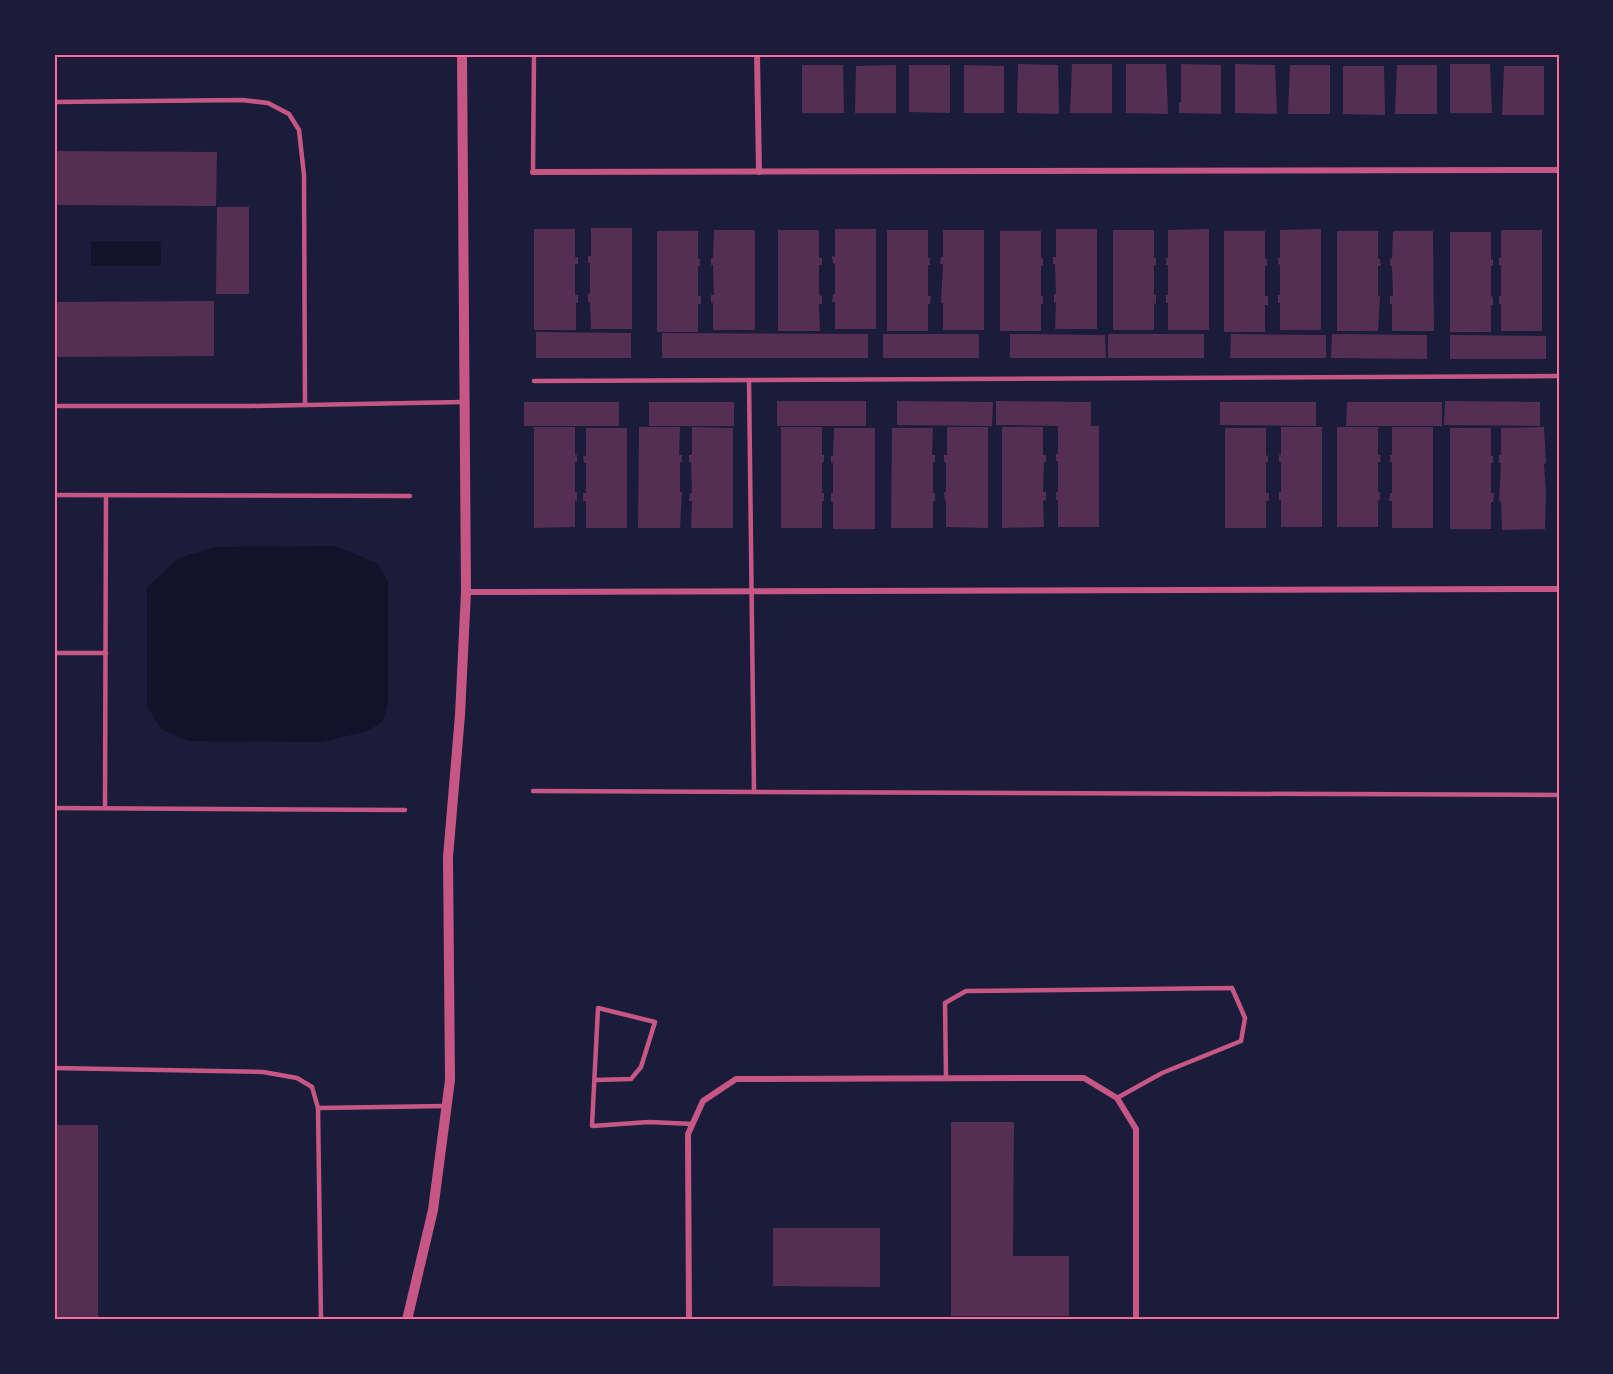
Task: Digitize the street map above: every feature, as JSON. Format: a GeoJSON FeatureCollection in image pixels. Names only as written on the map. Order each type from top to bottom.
{"type":"FeatureCollection","features":[{"type":"Feature","properties":{"kind":"street"},"geometry":{"type":"LineString","coordinates":[[407,1320],[433,1210],[450,1080],[448,857],[460,715],[466,592],[462,54]]}},
{"type":"Feature","properties":{"kind":"street"},"geometry":{"type":"LineString","coordinates":[[757,54],[759,172]]}},
{"type":"Feature","properties":{"kind":"street"},"geometry":{"type":"LineString","coordinates":[[533,172],[1559,170]]}},
{"type":"Feature","properties":{"kind":"street"},"geometry":{"type":"LineString","coordinates":[[466,592],[1559,589]]}},
{"type":"Feature","properties":{"kind":"street"},"geometry":{"type":"LineString","coordinates":[[689,1320],[688,1134],[703,1101],[736,1079],[1084,1078],[1117,1098],[1136,1129],[1136,1320]]}},
{"type":"Feature","properties":{"kind":"lane"},"geometry":{"type":"LineString","coordinates":[[533,172],[534,54]]}},
{"type":"Feature","properties":{"kind":"lane"},"geometry":{"type":"LineString","coordinates":[[54,102],[242,100],[268,103],[289,114],[299,130],[304,175],[305,405]]}},
{"type":"Feature","properties":{"kind":"lane"},"geometry":{"type":"LineString","coordinates":[[534,381],[1559,376]]}},
{"type":"Feature","properties":{"kind":"lane"},"geometry":{"type":"LineString","coordinates":[[749,380],[754,792]]}},
{"type":"Feature","properties":{"kind":"lane"},"geometry":{"type":"LineString","coordinates":[[54,406],[463,402]]}},
{"type":"Feature","properties":{"kind":"lane"},"geometry":{"type":"LineString","coordinates":[[54,495],[410,496]]}},
{"type":"Feature","properties":{"kind":"lane"},"geometry":{"type":"LineString","coordinates":[[105,808],[106,495]]}},
{"type":"Feature","properties":{"kind":"lane"},"geometry":{"type":"LineString","coordinates":[[54,653],[106,653]]}},
{"type":"Feature","properties":{"kind":"lane"},"geometry":{"type":"LineString","coordinates":[[533,791],[1559,795]]}},
{"type":"Feature","properties":{"kind":"lane"},"geometry":{"type":"LineString","coordinates":[[54,808],[405,810]]}},
{"type":"Feature","properties":{"kind":"lane"},"geometry":{"type":"LineString","coordinates":[[946,1078],[945,1003],[966,991],[1232,988],[1245,1018],[1241,1041],[1162,1073],[1117,1098]]}},
{"type":"Feature","properties":{"kind":"lane"},"geometry":{"type":"LineString","coordinates":[[595,1080],[631,1079],[645,1059],[655,1022],[598,1008],[592,1126],[649,1122],[693,1124]]}},
{"type":"Feature","properties":{"kind":"lane"},"geometry":{"type":"LineString","coordinates":[[54,1068],[263,1072],[297,1078],[312,1087],[318,1108],[321,1320]]}},
{"type":"Feature","properties":{"kind":"lane"},"geometry":{"type":"LineString","coordinates":[[318,1108],[447,1106]]}},
{"type":"Feature","properties":{"kind":"shaded area"},"geometry":{"type":"Polygon","coordinates":[[[91,241],[161,241],[161,266],[91,266],[91,241]]]}},
{"type":"Feature","properties":{"kind":"shaded area"},"geometry":{"type":"Polygon","coordinates":[[[334,546],[377,563],[388,581],[388,701],[383,721],[368,731],[321,742],[188,741],[161,729],[147,706],[147,587],[179,558],[214,547],[334,546]]]}},
{"type":"Feature","properties":{"kind":"building"},"geometry":{"type":"Polygon","coordinates":[[[1018,64],[1058,65],[1059,114],[1017,113],[1018,64]]]}},
{"type":"Feature","properties":{"kind":"building"},"geometry":{"type":"Polygon","coordinates":[[[1072,64],[1112,64],[1112,113],[1070,113],[1072,64]]]}},
{"type":"Feature","properties":{"kind":"building"},"geometry":{"type":"Polygon","coordinates":[[[1126,64],[1166,64],[1168,114],[1126,113],[1126,64]]]}},
{"type":"Feature","properties":{"kind":"building"},"geometry":{"type":"Polygon","coordinates":[[[1181,64],[1221,65],[1221,114],[1179,113],[1181,64]]]}},
{"type":"Feature","properties":{"kind":"building"},"geometry":{"type":"Polygon","coordinates":[[[1235,64],[1275,65],[1277,114],[1235,113],[1235,64]]]}},
{"type":"Feature","properties":{"kind":"building"},"geometry":{"type":"Polygon","coordinates":[[[1450,64],[1490,64],[1492,113],[1450,113],[1450,64]]]}},
{"type":"Feature","properties":{"kind":"building"},"geometry":{"type":"Polygon","coordinates":[[[802,65],[843,65],[844,113],[802,113],[802,65]]]}},
{"type":"Feature","properties":{"kind":"building"},"geometry":{"type":"Polygon","coordinates":[[[896,65],[896,113],[855,113],[856,66],[896,65]]]}},
{"type":"Feature","properties":{"kind":"building"},"geometry":{"type":"Polygon","coordinates":[[[909,65],[950,65],[950,113],[909,112],[909,65]]]}},
{"type":"Feature","properties":{"kind":"building"},"geometry":{"type":"Polygon","coordinates":[[[964,65],[1004,66],[1004,113],[964,113],[964,65]]]}},
{"type":"Feature","properties":{"kind":"building"},"geometry":{"type":"Polygon","coordinates":[[[1290,65],[1330,65],[1330,114],[1288,114],[1290,65]]]}},
{"type":"Feature","properties":{"kind":"building"},"geometry":{"type":"Polygon","coordinates":[[[1397,65],[1437,65],[1437,114],[1395,114],[1397,65]]]}},
{"type":"Feature","properties":{"kind":"building"},"geometry":{"type":"Polygon","coordinates":[[[1343,66],[1384,66],[1385,115],[1343,114],[1343,66]]]}},
{"type":"Feature","properties":{"kind":"building"},"geometry":{"type":"Polygon","coordinates":[[[1504,66],[1544,66],[1544,115],[1502,115],[1504,66]]]}},
{"type":"Feature","properties":{"kind":"building"},"geometry":{"type":"Polygon","coordinates":[[[54,151],[217,152],[216,206],[54,205],[54,151]]]}},
{"type":"Feature","properties":{"kind":"building"},"geometry":{"type":"Polygon","coordinates":[[[217,207],[249,207],[249,294],[216,294],[217,207]]]}},
{"type":"Feature","properties":{"kind":"building"},"geometry":{"type":"Polygon","coordinates":[[[591,228],[632,228],[632,329],[591,329],[590,302],[588,302],[590,263],[588,263],[588,256],[591,256],[591,228]]]}},
{"type":"Feature","properties":{"kind":"building"},"geometry":{"type":"Polygon","coordinates":[[[534,229],[575,229],[575,257],[578,257],[578,264],[575,264],[575,295],[578,295],[576,330],[534,330],[534,229]]]}},
{"type":"Feature","properties":{"kind":"building"},"geometry":{"type":"Polygon","coordinates":[[[835,229],[876,229],[876,329],[835,329],[835,302],[832,302],[833,294],[835,294],[835,264],[832,256],[835,257],[835,229]]]}},
{"type":"Feature","properties":{"kind":"building"},"geometry":{"type":"Polygon","coordinates":[[[1056,229],[1097,229],[1097,329],[1055,329],[1054,294],[1056,294],[1053,257],[1056,257],[1056,229]]]}},
{"type":"Feature","properties":{"kind":"building"},"geometry":{"type":"Polygon","coordinates":[[[1209,229],[1209,330],[1168,330],[1166,295],[1168,295],[1168,265],[1166,265],[1166,258],[1168,258],[1168,230],[1209,229]]]}},
{"type":"Feature","properties":{"kind":"building"},"geometry":{"type":"Polygon","coordinates":[[[1321,229],[1321,330],[1280,330],[1278,295],[1280,295],[1280,264],[1278,265],[1278,258],[1280,258],[1280,230],[1321,229]]]}},
{"type":"Feature","properties":{"kind":"building"},"geometry":{"type":"Polygon","coordinates":[[[714,230],[755,230],[755,330],[713,330],[711,295],[714,295],[711,258],[713,258],[714,230]]]}},
{"type":"Feature","properties":{"kind":"building"},"geometry":{"type":"Polygon","coordinates":[[[778,230],[819,230],[819,258],[822,258],[822,265],[819,265],[819,295],[822,296],[822,304],[819,304],[820,331],[778,331],[778,230]]]}},
{"type":"Feature","properties":{"kind":"building"},"geometry":{"type":"Polygon","coordinates":[[[887,230],[928,230],[930,265],[928,265],[928,296],[931,296],[930,304],[928,304],[928,331],[887,331],[887,230]]]}},
{"type":"Feature","properties":{"kind":"building"},"geometry":{"type":"Polygon","coordinates":[[[943,230],[984,230],[984,330],[943,330],[943,303],[941,303],[943,264],[940,264],[941,257],[943,257],[943,230]]]}},
{"type":"Feature","properties":{"kind":"building"},"geometry":{"type":"Polygon","coordinates":[[[1113,230],[1154,230],[1156,304],[1154,303],[1154,330],[1113,330],[1113,230]]]}},
{"type":"Feature","properties":{"kind":"building"},"geometry":{"type":"Polygon","coordinates":[[[1501,230],[1542,230],[1542,331],[1501,331],[1499,296],[1501,296],[1501,265],[1499,265],[1499,258],[1501,258],[1501,230]]]}},
{"type":"Feature","properties":{"kind":"building"},"geometry":{"type":"Polygon","coordinates":[[[657,231],[698,231],[700,266],[698,266],[698,296],[701,296],[701,304],[698,304],[698,332],[657,332],[657,231]]]}},
{"type":"Feature","properties":{"kind":"building"},"geometry":{"type":"Polygon","coordinates":[[[1000,231],[1041,231],[1043,304],[1041,304],[1041,331],[1000,331],[1000,231]]]}},
{"type":"Feature","properties":{"kind":"building"},"geometry":{"type":"Polygon","coordinates":[[[1224,231],[1265,231],[1267,266],[1265,266],[1265,296],[1268,296],[1268,305],[1265,305],[1265,332],[1224,332],[1224,231]]]}},
{"type":"Feature","properties":{"kind":"building"},"geometry":{"type":"Polygon","coordinates":[[[1337,231],[1378,231],[1378,259],[1380,259],[1381,266],[1378,266],[1378,296],[1380,296],[1378,331],[1337,331],[1337,231]]]}},
{"type":"Feature","properties":{"kind":"building"},"geometry":{"type":"Polygon","coordinates":[[[1393,231],[1433,231],[1434,331],[1392,331],[1390,296],[1393,296],[1390,258],[1392,259],[1393,231]]]}},
{"type":"Feature","properties":{"kind":"building"},"geometry":{"type":"Polygon","coordinates":[[[1450,232],[1491,232],[1493,305],[1491,305],[1491,332],[1450,332],[1450,232]]]}},
{"type":"Feature","properties":{"kind":"building"},"geometry":{"type":"Polygon","coordinates":[[[214,301],[214,356],[54,357],[54,302],[214,301]]]}},
{"type":"Feature","properties":{"kind":"building"},"geometry":{"type":"Polygon","coordinates":[[[536,332],[631,333],[631,358],[536,358],[536,332]]]}},
{"type":"Feature","properties":{"kind":"building"},"geometry":{"type":"Polygon","coordinates":[[[662,333],[868,334],[868,358],[662,358],[662,333]]]}},
{"type":"Feature","properties":{"kind":"building"},"geometry":{"type":"Polygon","coordinates":[[[883,334],[979,334],[979,358],[883,358],[883,334]]]}},
{"type":"Feature","properties":{"kind":"building"},"geometry":{"type":"Polygon","coordinates":[[[1010,334],[1105,335],[1106,358],[1010,358],[1010,334]]]}},
{"type":"Feature","properties":{"kind":"building"},"geometry":{"type":"Polygon","coordinates":[[[1108,334],[1204,334],[1204,358],[1108,358],[1108,334]]]}},
{"type":"Feature","properties":{"kind":"building"},"geometry":{"type":"Polygon","coordinates":[[[1231,334],[1326,335],[1326,358],[1230,358],[1231,334]]]}},
{"type":"Feature","properties":{"kind":"building"},"geometry":{"type":"Polygon","coordinates":[[[1332,334],[1427,335],[1427,359],[1331,358],[1332,334]]]}},
{"type":"Feature","properties":{"kind":"building"},"geometry":{"type":"Polygon","coordinates":[[[1450,335],[1546,336],[1546,359],[1450,359],[1450,335]]]}},
{"type":"Feature","properties":{"kind":"building"},"geometry":{"type":"Polygon","coordinates":[[[777,401],[866,401],[866,426],[777,426],[777,401]]]}},
{"type":"Feature","properties":{"kind":"building"},"geometry":{"type":"Polygon","coordinates":[[[897,401],[993,402],[992,426],[897,425],[897,401]]]}},
{"type":"Feature","properties":{"kind":"building"},"geometry":{"type":"Polygon","coordinates":[[[996,401],[1091,402],[1091,426],[1099,426],[1099,527],[1058,527],[1056,492],[1058,492],[1058,461],[1056,461],[1056,454],[1058,454],[1058,426],[996,425],[996,401]]]}},
{"type":"Feature","properties":{"kind":"building"},"geometry":{"type":"Polygon","coordinates":[[[1445,401],[1540,402],[1540,426],[1444,425],[1445,401]]]}},
{"type":"Feature","properties":{"kind":"building"},"geometry":{"type":"Polygon","coordinates":[[[524,402],[619,402],[619,426],[524,426],[524,402]]]}},
{"type":"Feature","properties":{"kind":"building"},"geometry":{"type":"Polygon","coordinates":[[[649,402],[734,402],[734,426],[649,426],[649,402]]]}},
{"type":"Feature","properties":{"kind":"building"},"geometry":{"type":"Polygon","coordinates":[[[1220,402],[1316,402],[1316,426],[1220,425],[1220,402]]]}},
{"type":"Feature","properties":{"kind":"building"},"geometry":{"type":"Polygon","coordinates":[[[1347,402],[1442,402],[1442,426],[1346,426],[1347,402]]]}},
{"type":"Feature","properties":{"kind":"building"},"geometry":{"type":"Polygon","coordinates":[[[534,427],[575,427],[577,501],[575,500],[575,527],[534,528],[534,427]]]}},
{"type":"Feature","properties":{"kind":"building"},"geometry":{"type":"Polygon","coordinates":[[[639,427],[680,427],[679,455],[682,455],[682,462],[680,462],[680,492],[682,492],[680,528],[638,528],[639,427]]]}},
{"type":"Feature","properties":{"kind":"building"},"geometry":{"type":"Polygon","coordinates":[[[692,427],[733,428],[733,528],[691,528],[692,501],[689,501],[690,493],[692,493],[689,455],[692,455],[692,427]]]}},
{"type":"Feature","properties":{"kind":"building"},"geometry":{"type":"Polygon","coordinates":[[[781,427],[822,427],[824,501],[822,501],[822,528],[781,528],[781,427]]]}},
{"type":"Feature","properties":{"kind":"building"},"geometry":{"type":"Polygon","coordinates":[[[947,427],[988,427],[988,528],[946,527],[944,492],[946,492],[946,462],[944,462],[944,455],[947,455],[947,427]]]}},
{"type":"Feature","properties":{"kind":"building"},"geometry":{"type":"Polygon","coordinates":[[[1002,427],[1043,427],[1043,455],[1046,455],[1043,492],[1046,492],[1046,500],[1043,501],[1044,527],[1002,528],[1002,427]]]}},
{"type":"Feature","properties":{"kind":"building"},"geometry":{"type":"Polygon","coordinates":[[[1281,427],[1322,427],[1322,527],[1281,527],[1279,492],[1281,492],[1281,462],[1279,462],[1279,455],[1281,455],[1281,427]]]}},
{"type":"Feature","properties":{"kind":"building"},"geometry":{"type":"Polygon","coordinates":[[[1337,427],[1378,427],[1378,455],[1380,455],[1381,462],[1378,462],[1380,501],[1378,500],[1378,527],[1337,527],[1337,427]]]}},
{"type":"Feature","properties":{"kind":"building"},"geometry":{"type":"Polygon","coordinates":[[[1392,427],[1433,427],[1433,528],[1392,528],[1392,501],[1389,501],[1390,493],[1392,493],[1390,455],[1392,455],[1392,427]]]}},
{"type":"Feature","properties":{"kind":"building"},"geometry":{"type":"Polygon","coordinates":[[[1544,427],[1545,529],[1502,530],[1501,501],[1499,502],[1501,428],[1544,427]]]}},
{"type":"Feature","properties":{"kind":"building"},"geometry":{"type":"Polygon","coordinates":[[[586,428],[627,428],[627,528],[586,528],[586,501],[583,501],[583,493],[586,493],[586,463],[584,463],[583,456],[586,456],[586,428]]]}},
{"type":"Feature","properties":{"kind":"building"},"geometry":{"type":"Polygon","coordinates":[[[834,428],[875,428],[875,529],[833,529],[831,493],[833,493],[833,463],[831,463],[831,456],[833,456],[834,428]]]}},
{"type":"Feature","properties":{"kind":"building"},"geometry":{"type":"Polygon","coordinates":[[[892,428],[933,428],[935,501],[933,501],[933,528],[891,528],[892,428]]]}},
{"type":"Feature","properties":{"kind":"building"},"geometry":{"type":"Polygon","coordinates":[[[1225,428],[1266,428],[1268,462],[1266,463],[1266,493],[1269,493],[1269,501],[1266,501],[1266,528],[1225,528],[1225,428]]]}},
{"type":"Feature","properties":{"kind":"building"},"geometry":{"type":"Polygon","coordinates":[[[1450,428],[1491,428],[1493,463],[1491,463],[1491,493],[1494,493],[1493,502],[1491,502],[1491,529],[1450,529],[1450,428]]]}},
{"type":"Feature","properties":{"kind":"building"},"geometry":{"type":"Polygon","coordinates":[[[951,1122],[1014,1122],[1013,1256],[1069,1256],[1069,1316],[951,1316],[951,1122]]]}},
{"type":"Feature","properties":{"kind":"building"},"geometry":{"type":"Polygon","coordinates":[[[54,1125],[98,1125],[98,1320],[54,1320],[54,1125]]]}},
{"type":"Feature","properties":{"kind":"building"},"geometry":{"type":"Polygon","coordinates":[[[773,1228],[880,1228],[880,1287],[773,1286],[773,1228]]]}}]}
